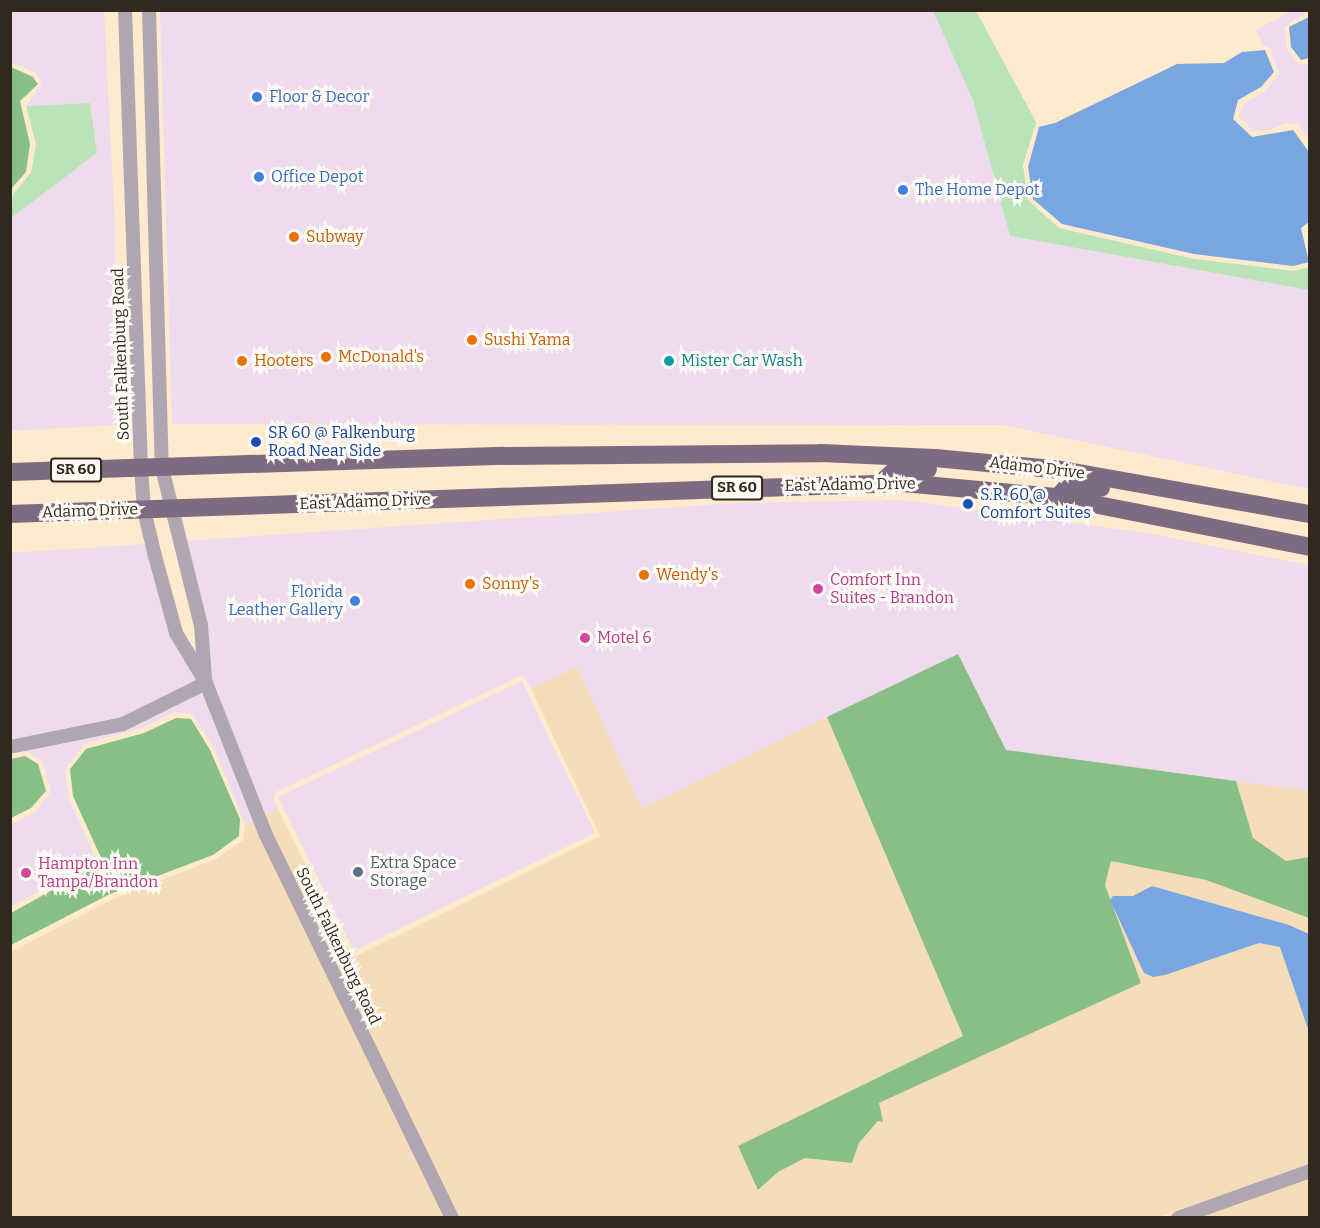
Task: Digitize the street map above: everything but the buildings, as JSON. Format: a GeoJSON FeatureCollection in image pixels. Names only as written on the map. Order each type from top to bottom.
{"type":"FeatureCollection","features":[{"type":"Feature","properties":{"kind":"main road","name":"Adamo Drive"},"geometry":{"type":"LineString","coordinates":[[162,468],[761,452],[935,458],[1062,470],[1310,514]]}},
{"type":"Feature","properties":{"kind":"main road","name":"SR 60"},"geometry":{"type":"LineString","coordinates":[[10,472],[162,468]]}},
{"type":"Feature","properties":{"kind":"main road"},"geometry":{"type":"LineString","coordinates":[[881,483],[894,471],[908,468],[1040,477],[1062,470]]}},
{"type":"Feature","properties":{"kind":"main road","name":"East Adamo Drive"},"geometry":{"type":"LineString","coordinates":[[170,508],[881,483],[954,486],[1058,497],[1310,547]]}},
{"type":"Feature","properties":{"kind":"main road"},"geometry":{"type":"LineString","coordinates":[[1058,497],[1062,489],[1079,485],[1236,511],[1258,504]]}},
{"type":"Feature","properties":{"kind":"main road","name":"Adamo Drive"},"geometry":{"type":"LineString","coordinates":[[10,514],[170,508]]}},
{"type":"Feature","properties":{"kind":"street","name":"South Falkenburg Road"},"geometry":{"type":"LineString","coordinates":[[125,10],[144,510],[176,633],[206,683],[234,761],[290,887],[452,1218]]}},
{"type":"Feature","properties":{"kind":"street","name":"South Falkenburg Road"},"geometry":{"type":"LineString","coordinates":[[149,10],[162,468],[170,508],[201,626],[206,683]]}},
{"type":"Feature","properties":{"kind":"street"},"geometry":{"type":"LineString","coordinates":[[126,28],[149,27]]}},
{"type":"Feature","properties":{"kind":"street"},"geometry":{"type":"LineString","coordinates":[[132,175],[154,176]]}},
{"type":"Feature","properties":{"kind":"street"},"geometry":{"type":"LineString","coordinates":[[10,747],[123,724],[206,683]]}},
{"type":"Feature","properties":{"kind":"street"},"geometry":{"type":"LineString","coordinates":[[1178,1218],[1310,1171]]}},
{"type":"Feature","properties":{"kind":"shaded area"},"geometry":{"type":"Polygon","coordinates":[[[11,11],[104,11],[115,225],[117,425],[11,431],[11,218],[97,153],[90,103],[26,106],[42,83],[36,73],[11,62],[11,11]]]}},
{"type":"Feature","properties":{"kind":"shaded area"},"geometry":{"type":"Polygon","coordinates":[[[160,11],[933,11],[973,100],[1010,236],[1309,290],[1309,489],[1003,425],[172,424],[160,11]]]}},
{"type":"Feature","properties":{"kind":"shaded area"},"geometry":{"type":"Polygon","coordinates":[[[1291,11],[1309,11],[1284,27],[1287,49],[1299,64],[1309,64],[1309,140],[1298,124],[1285,123],[1270,130],[1253,132],[1239,117],[1243,104],[1265,91],[1279,74],[1270,48],[1263,45],[1256,30],[1291,11]]]}},
{"type":"Feature","properties":{"kind":"shaded area"},"geometry":{"type":"Polygon","coordinates":[[[902,500],[1148,533],[1309,565],[1309,791],[1006,750],[958,654],[642,809],[577,667],[531,689],[524,677],[520,676],[276,792],[273,798],[278,809],[264,815],[212,682],[184,541],[735,503],[902,500]]]}},
{"type":"Feature","properties":{"kind":"shaded area"},"geometry":{"type":"Polygon","coordinates":[[[146,544],[197,680],[121,718],[11,741],[11,553],[146,544]]]}},
{"type":"Feature","properties":{"kind":"shaded area"},"geometry":{"type":"Polygon","coordinates":[[[577,667],[642,809],[827,717],[963,1036],[739,1146],[759,1190],[778,1172],[805,1158],[852,1163],[859,1143],[879,1121],[879,1103],[1141,983],[1105,885],[1111,860],[1206,880],[1309,918],[1309,934],[1289,925],[1152,886],[1133,896],[1111,897],[1144,973],[1165,975],[1259,943],[1280,947],[1284,952],[1309,1032],[1309,1164],[1159,1217],[458,1217],[264,815],[278,809],[350,953],[356,956],[600,836],[531,689],[577,667]]]}},
{"type":"Feature","properties":{"kind":"shaded area","name":"Extra Space Storage"},"geometry":{"type":"Polygon","coordinates":[[[522,681],[595,833],[354,951],[278,797],[522,681]]]}},
{"type":"Feature","properties":{"kind":"shaded area"},"geometry":{"type":"Polygon","coordinates":[[[203,692],[254,820],[245,825],[214,748],[192,714],[175,712],[142,728],[84,744],[65,770],[69,798],[96,860],[11,907],[11,824],[35,812],[51,791],[42,761],[25,751],[203,692]]]}},
{"type":"Feature","properties":{"kind":"shaded area"},"geometry":{"type":"Polygon","coordinates":[[[1236,781],[1309,791],[1309,857],[1286,861],[1253,838],[1236,781]]]}},
{"type":"Feature","properties":{"kind":"shaded area"},"geometry":{"type":"Polygon","coordinates":[[[254,820],[446,1217],[11,1218],[11,952],[113,899],[216,859],[243,840],[245,825],[254,820]]]}},
{"type":"Feature","properties":{"kind":"shaded area"},"geometry":{"type":"Polygon","coordinates":[[[1309,1178],[1309,1217],[1197,1217],[1309,1178]]]}},
{"type":"Feature","properties":{"kind":"green space"},"geometry":{"type":"Polygon","coordinates":[[[933,11],[976,11],[1036,122],[1023,165],[1028,200],[1059,228],[1194,259],[1294,271],[1309,267],[1309,290],[1010,236],[973,100],[933,11]]]}},
{"type":"Feature","properties":{"kind":"green space"},"geometry":{"type":"Polygon","coordinates":[[[11,67],[33,77],[38,84],[20,101],[30,144],[26,172],[11,189],[11,67]]]}},
{"type":"Feature","properties":{"kind":"green space"},"geometry":{"type":"Polygon","coordinates":[[[90,103],[97,153],[11,218],[13,194],[31,173],[36,144],[26,106],[90,103]]]}},
{"type":"Feature","properties":{"kind":"green space"},"geometry":{"type":"Polygon","coordinates":[[[958,654],[1006,750],[1236,781],[1253,838],[1286,861],[1309,857],[1309,918],[1206,880],[1111,861],[1105,885],[1141,983],[879,1103],[883,1122],[878,1121],[859,1143],[852,1163],[805,1158],[778,1172],[758,1190],[738,1146],[963,1036],[827,717],[958,654]]]}},
{"type":"Feature","properties":{"kind":"green space"},"geometry":{"type":"Polygon","coordinates":[[[176,718],[191,719],[210,750],[240,819],[239,836],[213,855],[110,894],[11,945],[11,913],[103,862],[73,796],[70,769],[86,749],[144,733],[176,718]]]}},
{"type":"Feature","properties":{"kind":"green space"},"geometry":{"type":"Polygon","coordinates":[[[25,756],[38,764],[46,791],[31,808],[11,818],[11,759],[25,756]]]}},
{"type":"Feature","properties":{"kind":"water"},"geometry":{"type":"Polygon","coordinates":[[[1309,17],[1309,58],[1301,60],[1291,47],[1289,27],[1309,17]]]}},
{"type":"Feature","properties":{"kind":"water"},"geometry":{"type":"Polygon","coordinates":[[[1265,50],[1274,72],[1261,87],[1238,100],[1233,119],[1252,137],[1293,130],[1309,152],[1309,222],[1301,228],[1309,262],[1293,266],[1194,254],[1062,224],[1033,199],[1028,167],[1039,127],[1055,123],[1177,64],[1224,63],[1242,52],[1265,50]]]}},
{"type":"Feature","properties":{"kind":"water"},"geometry":{"type":"Polygon","coordinates":[[[1152,886],[1289,925],[1309,934],[1309,1032],[1280,947],[1259,943],[1165,975],[1153,977],[1144,973],[1110,900],[1113,896],[1133,896],[1152,886]]]}},
{"type":"Feature","properties":{"kind":"place","name":"Floor & Decor"},"geometry":{"type":"Point","coordinates":[257,97]}},
{"type":"Feature","properties":{"kind":"place","name":"Office Depot"},"geometry":{"type":"Point","coordinates":[259,177]}},
{"type":"Feature","properties":{"kind":"place","name":"The Home Depot"},"geometry":{"type":"Point","coordinates":[903,190]}},
{"type":"Feature","properties":{"kind":"place","name":"Subway"},"geometry":{"type":"Point","coordinates":[294,237]}},
{"type":"Feature","properties":{"kind":"place","name":"Sushi Yama"},"geometry":{"type":"Point","coordinates":[472,340]}},
{"type":"Feature","properties":{"kind":"place","name":"McDonald's"},"geometry":{"type":"Point","coordinates":[326,357]}},
{"type":"Feature","properties":{"kind":"place","name":"Hooters"},"geometry":{"type":"Point","coordinates":[242,361]}},
{"type":"Feature","properties":{"kind":"place","name":"Mister Car Wash"},"geometry":{"type":"Point","coordinates":[669,361]}},
{"type":"Feature","properties":{"kind":"place","name":"SR 60 @ Falkenburg Road Near Side"},"geometry":{"type":"Point","coordinates":[256,442]}},
{"type":"Feature","properties":{"kind":"place","name":"S.R. 60 @ Comfort Suites"},"geometry":{"type":"Point","coordinates":[968,504]}},
{"type":"Feature","properties":{"kind":"place","name":"Wendy's"},"geometry":{"type":"Point","coordinates":[644,575]}},
{"type":"Feature","properties":{"kind":"place","name":"Sonny's"},"geometry":{"type":"Point","coordinates":[470,584]}},
{"type":"Feature","properties":{"kind":"place","name":"Comfort Inn Suites - Brandon"},"geometry":{"type":"Point","coordinates":[818,589]}},
{"type":"Feature","properties":{"kind":"place","name":"Florida Leather Gallery"},"geometry":{"type":"Point","coordinates":[355,601]}},
{"type":"Feature","properties":{"kind":"place","name":"Motel 6"},"geometry":{"type":"Point","coordinates":[585,638]}},
{"type":"Feature","properties":{"kind":"place","name":"Extra Space Storage"},"geometry":{"type":"Point","coordinates":[358,872]}},
{"type":"Feature","properties":{"kind":"place","name":"Hampton Inn Tampa/Brandon"},"geometry":{"type":"Point","coordinates":[26,873]}}]}
